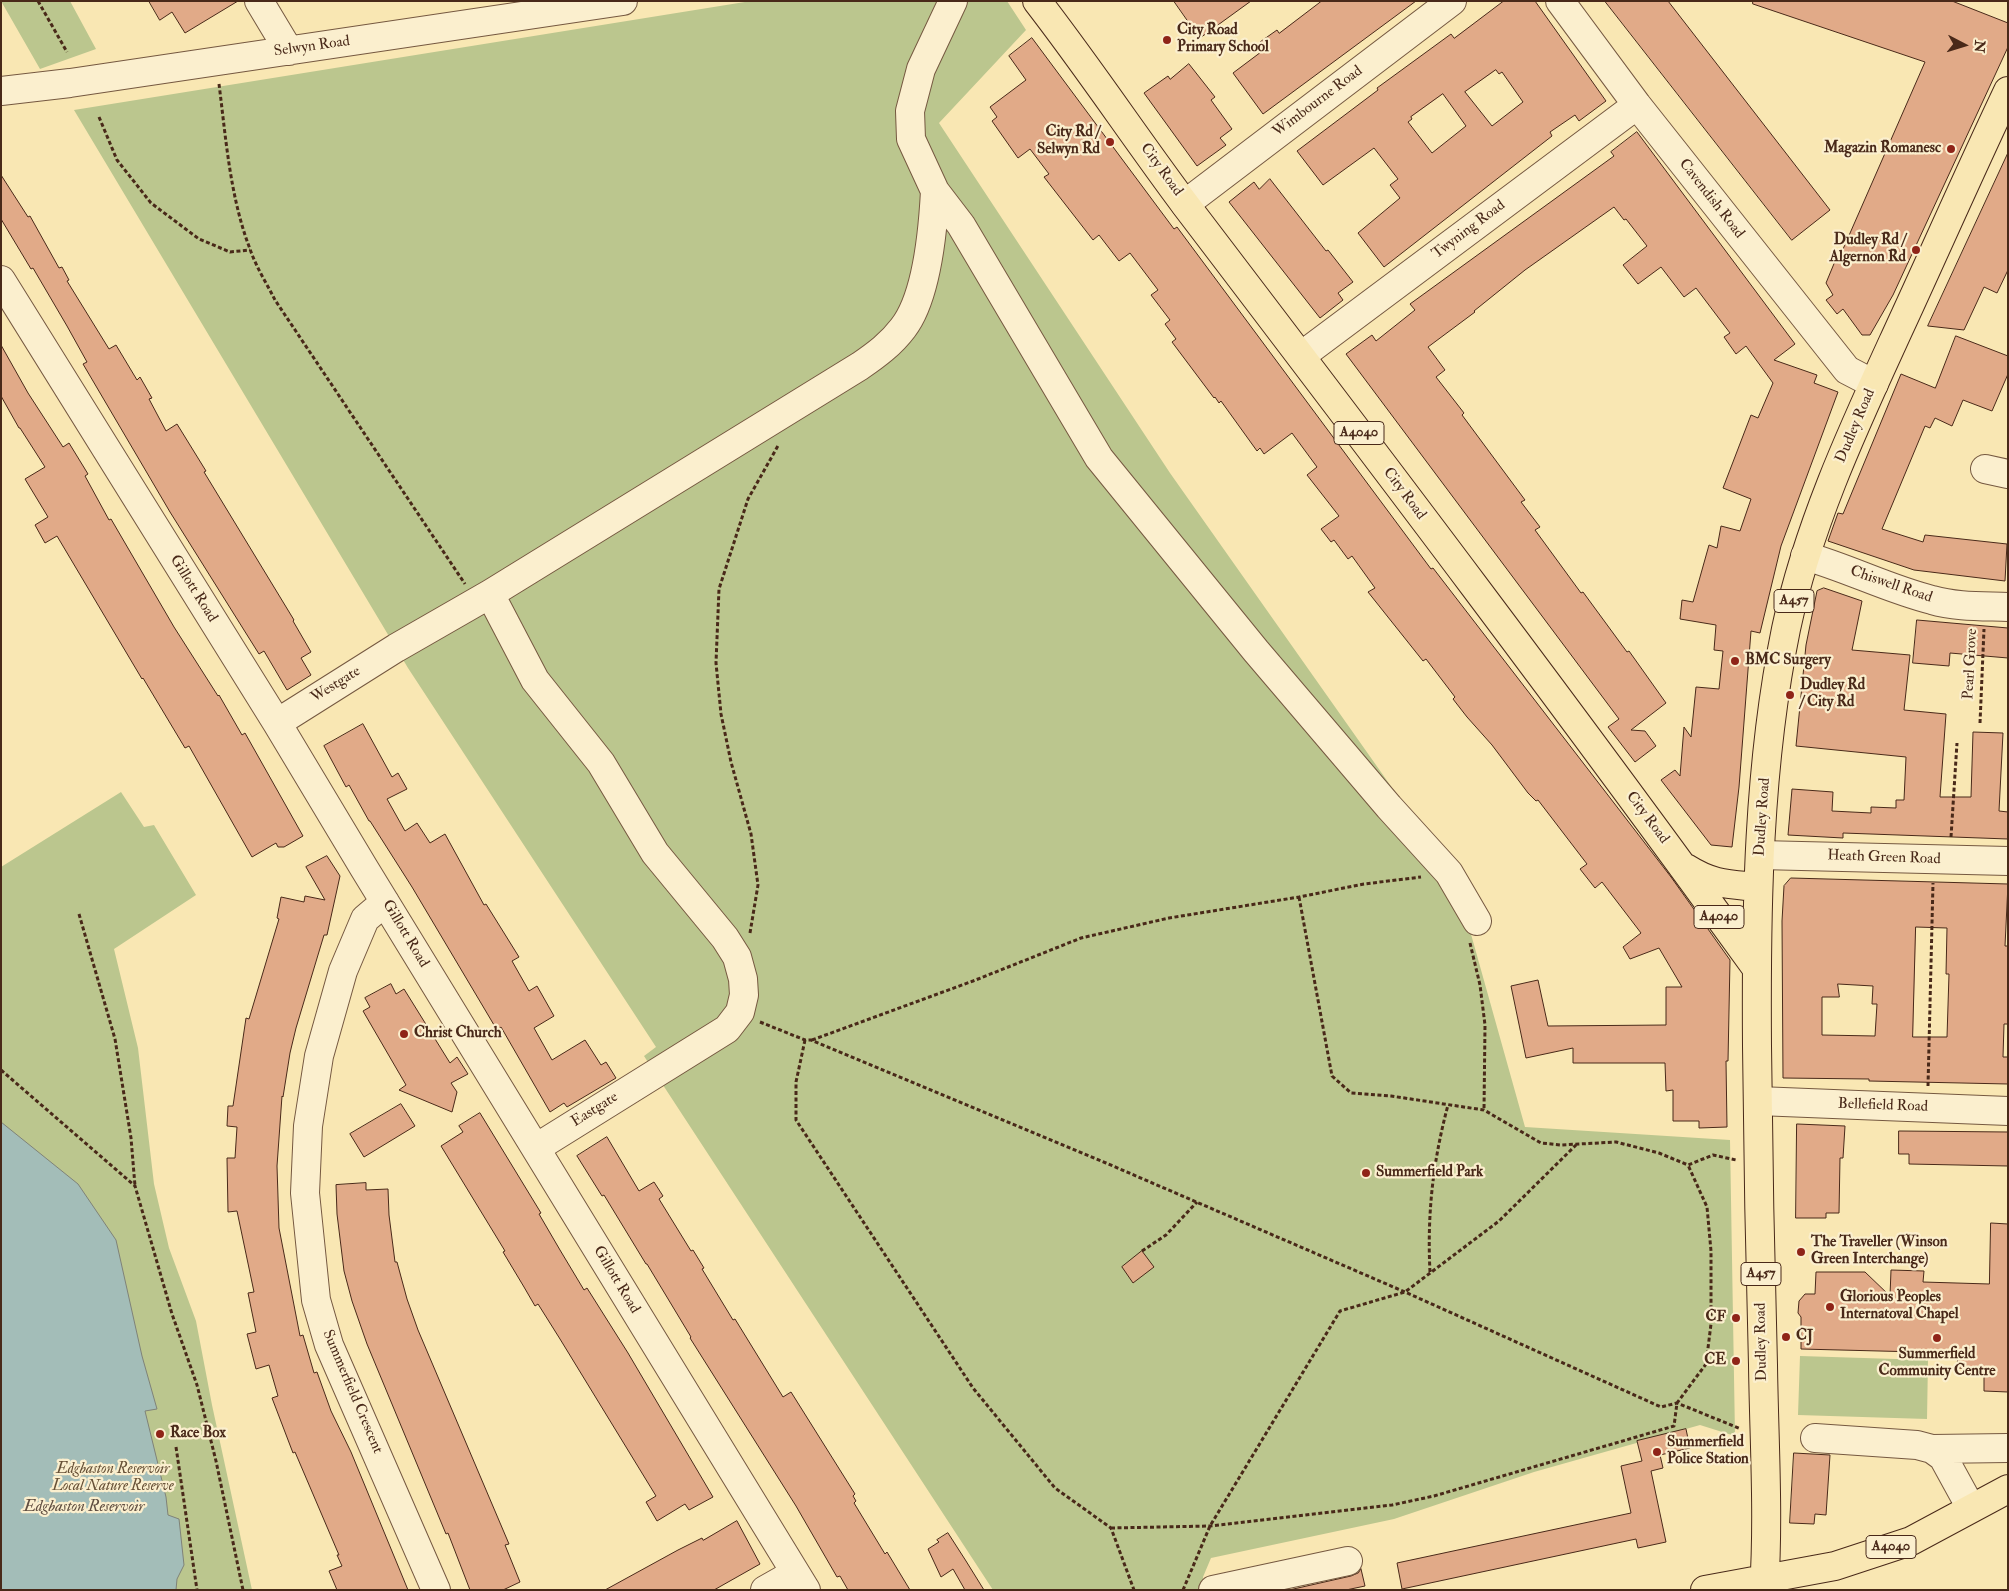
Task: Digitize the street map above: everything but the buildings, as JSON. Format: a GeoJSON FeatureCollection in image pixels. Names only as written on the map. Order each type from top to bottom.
{"type":"FeatureCollection","features":[{"type":"Feature","properties":{"kind":"main road","name":"City Road"},"geometry":{"type":"LineString","coordinates":[[1037,1],[1185,204],[1302,356],[1757,968]]}},
{"type":"Feature","properties":{"kind":"main road","name":"Dudley Road"},"geometry":{"type":"LineString","coordinates":[[1765,1584],[1766,1479],[1758,1165],[1757,968],[1758,887],[1774,695],[1787,626],[1805,556],[1838,470],[1874,384],[2008,91]]}},
{"type":"Feature","properties":{"kind":"main road","name":"City Road"},"geometry":{"type":"LineString","coordinates":[[1682,866],[1702,878],[1717,883],[1758,887]]}},
{"type":"Feature","properties":{"kind":"main road","name":"A4040"},"geometry":{"type":"LineString","coordinates":[[1765,1584],[1835,1566],[1911,1541],[2008,1489]]}},
{"type":"Feature","properties":{"kind":"main road"},"geometry":{"type":"LineString","coordinates":[[1705,1590],[1765,1584]]}},
{"type":"Feature","properties":{"kind":"street"},"geometry":{"type":"LineString","coordinates":[[259,1],[289,51]]}},
{"type":"Feature","properties":{"kind":"street","name":"Selwyn Road"},"geometry":{"type":"LineString","coordinates":[[1,91],[70,83],[289,51],[508,9],[623,1]]}},
{"type":"Feature","properties":{"kind":"street"},"geometry":{"type":"LineString","coordinates":[[953,1],[921,69],[910,111],[912,139],[935,190],[961,225],[1099,458],[1256,651],[1389,807],[1449,873],[1473,929]]}},
{"type":"Feature","properties":{"kind":"street","name":"Wimbourne Road"},"geometry":{"type":"LineString","coordinates":[[1185,204],[1452,1]]}},
{"type":"Feature","properties":{"kind":"street","name":"Cavendish Road"},"geometry":{"type":"LineString","coordinates":[[1560,1],[1637,105],[1847,370],[1874,384]]}},
{"type":"Feature","properties":{"kind":"street","name":"Twyning Road"},"geometry":{"type":"LineString","coordinates":[[1302,356],[1637,105]]}},
{"type":"Feature","properties":{"kind":"street","name":"Westgate"},"geometry":{"type":"LineString","coordinates":[[277,723],[396,648],[490,594],[860,366],[892,342],[905,326],[921,288],[926,270],[933,223],[935,190]]}},
{"type":"Feature","properties":{"kind":"street","name":"Gillott Road"},"geometry":{"type":"LineString","coordinates":[[1,280],[277,723],[801,1581]]}},
{"type":"Feature","properties":{"kind":"street","name":"Chiswell Road"},"geometry":{"type":"LineString","coordinates":[[1805,556],[1914,596],[1934,601],[1996,606]]}},
{"type":"Feature","properties":{"kind":"street"},"geometry":{"type":"LineString","coordinates":[[490,594],[535,680],[601,763],[655,853],[725,938],[737,957],[743,979],[744,995],[740,1012]]}},
{"type":"Feature","properties":{"kind":"street","name":"Heath Green Road"},"geometry":{"type":"LineString","coordinates":[[1760,855],[2008,860]]}},
{"type":"Feature","properties":{"kind":"street","name":"Summerfield Crescent"},"geometry":{"type":"LineString","coordinates":[[385,902],[365,919],[343,971],[319,1056],[308,1126],[305,1192],[316,1300],[329,1345],[436,1590]]}},
{"type":"Feature","properties":{"kind":"street","name":"Eastgate"},"geometry":{"type":"LineString","coordinates":[[536,1148],[655,1072],[727,1029],[740,1012]]}},
{"type":"Feature","properties":{"kind":"street","name":"Bellefield Road"},"geometry":{"type":"LineString","coordinates":[[1758,1100],[2008,1111]]}},
{"type":"Feature","properties":{"kind":"street"},"geometry":{"type":"LineString","coordinates":[[1815,1438],[1917,1445],[1932,1449],[2008,1448]]}},
{"type":"Feature","properties":{"kind":"street"},"geometry":{"type":"LineString","coordinates":[[1932,1449],[1943,1457],[1970,1508]]}},
{"type":"Feature","properties":{"kind":"street"},"geometry":{"type":"LineString","coordinates":[[1213,1590],[1348,1561]]}},
{"type":"Feature","properties":{"kind":"street"},"geometry":{"type":"LineString","coordinates":[[765,1590],[801,1581]]}},
{"type":"Feature","properties":{"kind":"path"},"geometry":{"type":"LineString","coordinates":[[38,1],[67,52]]}},
{"type":"Feature","properties":{"kind":"path"},"geometry":{"type":"LineString","coordinates":[[216,61],[230,167],[238,210],[250,250],[275,300],[468,588],[490,594]]}},
{"type":"Feature","properties":{"kind":"path"},"geometry":{"type":"LineString","coordinates":[[99,117],[117,160],[151,202],[199,239],[230,252],[250,250]]}},
{"type":"Feature","properties":{"kind":"path"},"geometry":{"type":"LineString","coordinates":[[749,941],[758,885],[751,834],[731,762],[721,714],[716,663],[719,589],[748,499],[781,442]]}},
{"type":"Feature","properties":{"kind":"path","name":"Pearl Grove"},"geometry":{"type":"LineString","coordinates":[[1980,723],[1996,606]]}},
{"type":"Feature","properties":{"kind":"path"},"geometry":{"type":"LineString","coordinates":[[1927,1108],[1931,982],[1942,860],[1957,743]]}},
{"type":"Feature","properties":{"kind":"path"},"geometry":{"type":"LineString","coordinates":[[740,1012],[766,1026],[804,1040],[811,1040],[973,981],[1081,938],[1169,918],[1299,897],[1364,884],[1449,873]]}},
{"type":"Feature","properties":{"kind":"path"},"geometry":{"type":"LineString","coordinates":[[1111,1528],[1210,1526],[1392,1505],[1434,1496],[1674,1426],[1677,1403],[1706,1364],[1711,1324],[1711,1251],[1707,1207],[1688,1166],[1659,1153],[1616,1142],[1576,1145],[1541,1143],[1484,1110],[1351,1092],[1332,1076],[1299,897]]}},
{"type":"Feature","properties":{"kind":"path"},"geometry":{"type":"LineString","coordinates":[[79,914],[115,1038],[131,1138],[135,1186],[172,1314],[197,1385],[216,1461],[243,1590]]}},
{"type":"Feature","properties":{"kind":"path"},"geometry":{"type":"LineString","coordinates":[[1473,929],[1484,1025],[1484,1110]]}},
{"type":"Feature","properties":{"kind":"path"},"geometry":{"type":"LineString","coordinates":[[804,1040],[796,1082],[796,1120],[972,1388],[1055,1488],[1111,1528],[1134,1590]]}},
{"type":"Feature","properties":{"kind":"path"},"geometry":{"type":"LineString","coordinates":[[811,1040],[1197,1202],[1405,1292],[1661,1407],[1677,1403],[1764,1438]]}},
{"type":"Feature","properties":{"kind":"path"},"geometry":{"type":"LineString","coordinates":[[1,1070],[135,1186]]}},
{"type":"Feature","properties":{"kind":"path"},"geometry":{"type":"LineString","coordinates":[[1430,1272],[1429,1208],[1438,1141],[1448,1105]]}},
{"type":"Feature","properties":{"kind":"path"},"geometry":{"type":"LineString","coordinates":[[1183,1590],[1210,1526],[1340,1311],[1405,1292],[1500,1221],[1576,1145]]}},
{"type":"Feature","properties":{"kind":"path"},"geometry":{"type":"LineString","coordinates":[[1688,1166],[1714,1155],[1758,1165]]}},
{"type":"Feature","properties":{"kind":"path"},"geometry":{"type":"LineString","coordinates":[[1142,1251],[1166,1234],[1197,1202]]}},
{"type":"Feature","properties":{"kind":"path"},"geometry":{"type":"LineString","coordinates":[[176,1447],[198,1590]]}},
{"type":"Feature","properties":{"kind":"green space"},"geometry":{"type":"Polygon","coordinates":[[[1,1],[70,1],[96,49],[40,69],[1,1]]]}},
{"type":"Feature","properties":{"kind":"green space","name":"Summerfield Park"},"geometry":{"type":"Polygon","coordinates":[[[751,1],[1007,1],[1026,30],[939,123],[1170,473],[1455,877],[1525,1127],[1730,1140],[1735,1436],[1700,1425],[1534,1472],[1394,1519],[1211,1558],[1203,1577],[1204,1590],[993,1590],[644,1056],[656,1047],[408,668],[74,110],[751,1]]]}},
{"type":"Feature","properties":{"kind":"green space","name":"Edgbaston Reservoir Local Nature Reserve"},"geometry":{"type":"Polygon","coordinates":[[[121,792],[144,827],[154,825],[196,895],[114,949],[138,1048],[154,1184],[169,1248],[196,1321],[252,1590],[1,1590],[1,867],[121,792]]]}},
{"type":"Feature","properties":{"kind":"green space"},"geometry":{"type":"Polygon","coordinates":[[[1800,1356],[1928,1360],[1927,1419],[1798,1415],[1800,1356]]]}},
{"type":"Feature","properties":{"kind":"water","name":"Edgbaston Reservoir"},"geometry":{"type":"Polygon","coordinates":[[[1,1122],[78,1184],[116,1240],[142,1356],[157,1409],[145,1411],[166,1497],[168,1515],[179,1519],[184,1565],[177,1579],[176,1590],[1,1590],[1,1122]]]}},
{"type":"Feature","properties":{"kind":"place","name":"City Road Primary School"},"geometry":{"type":"Point","coordinates":[1167,40]}},
{"type":"Feature","properties":{"kind":"place","name":"City Rd / Selwyn Rd"},"geometry":{"type":"Point","coordinates":[1110,142]}},
{"type":"Feature","properties":{"kind":"place","name":"Magazin Romanesc"},"geometry":{"type":"Point","coordinates":[1951,149]}},
{"type":"Feature","properties":{"kind":"place","name":"Dudley Rd / Algernon Rd"},"geometry":{"type":"Point","coordinates":[1916,250]}},
{"type":"Feature","properties":{"kind":"place","name":"BMC Surgery"},"geometry":{"type":"Point","coordinates":[1735,661]}},
{"type":"Feature","properties":{"kind":"place","name":"Dudley Rd / City Rd"},"geometry":{"type":"Point","coordinates":[1790,695]}},
{"type":"Feature","properties":{"kind":"place","name":"Christ Church"},"geometry":{"type":"Point","coordinates":[404,1034]}},
{"type":"Feature","properties":{"kind":"place","name":"Summerfield Park"},"geometry":{"type":"Point","coordinates":[1366,1173]}},
{"type":"Feature","properties":{"kind":"place","name":"The Traveller (Winson Green Interchange)"},"geometry":{"type":"Point","coordinates":[1801,1252]}},
{"type":"Feature","properties":{"kind":"place","name":"Glorious Peoples Internatoval Chapel"},"geometry":{"type":"Point","coordinates":[1830,1307]}},
{"type":"Feature","properties":{"kind":"place","name":"CF"},"geometry":{"type":"Point","coordinates":[1736,1318]}},
{"type":"Feature","properties":{"kind":"place","name":"CJ"},"geometry":{"type":"Point","coordinates":[1786,1337]}},
{"type":"Feature","properties":{"kind":"place","name":"Summerfield Community Centre"},"geometry":{"type":"Point","coordinates":[1937,1338]}},
{"type":"Feature","properties":{"kind":"place","name":"CE"},"geometry":{"type":"Point","coordinates":[1736,1361]}},
{"type":"Feature","properties":{"kind":"place","name":"Race Box"},"geometry":{"type":"Point","coordinates":[160,1434]}},
{"type":"Feature","properties":{"kind":"place","name":"Summerfield Police Station"},"geometry":{"type":"Point","coordinates":[1657,1452]}}]}
